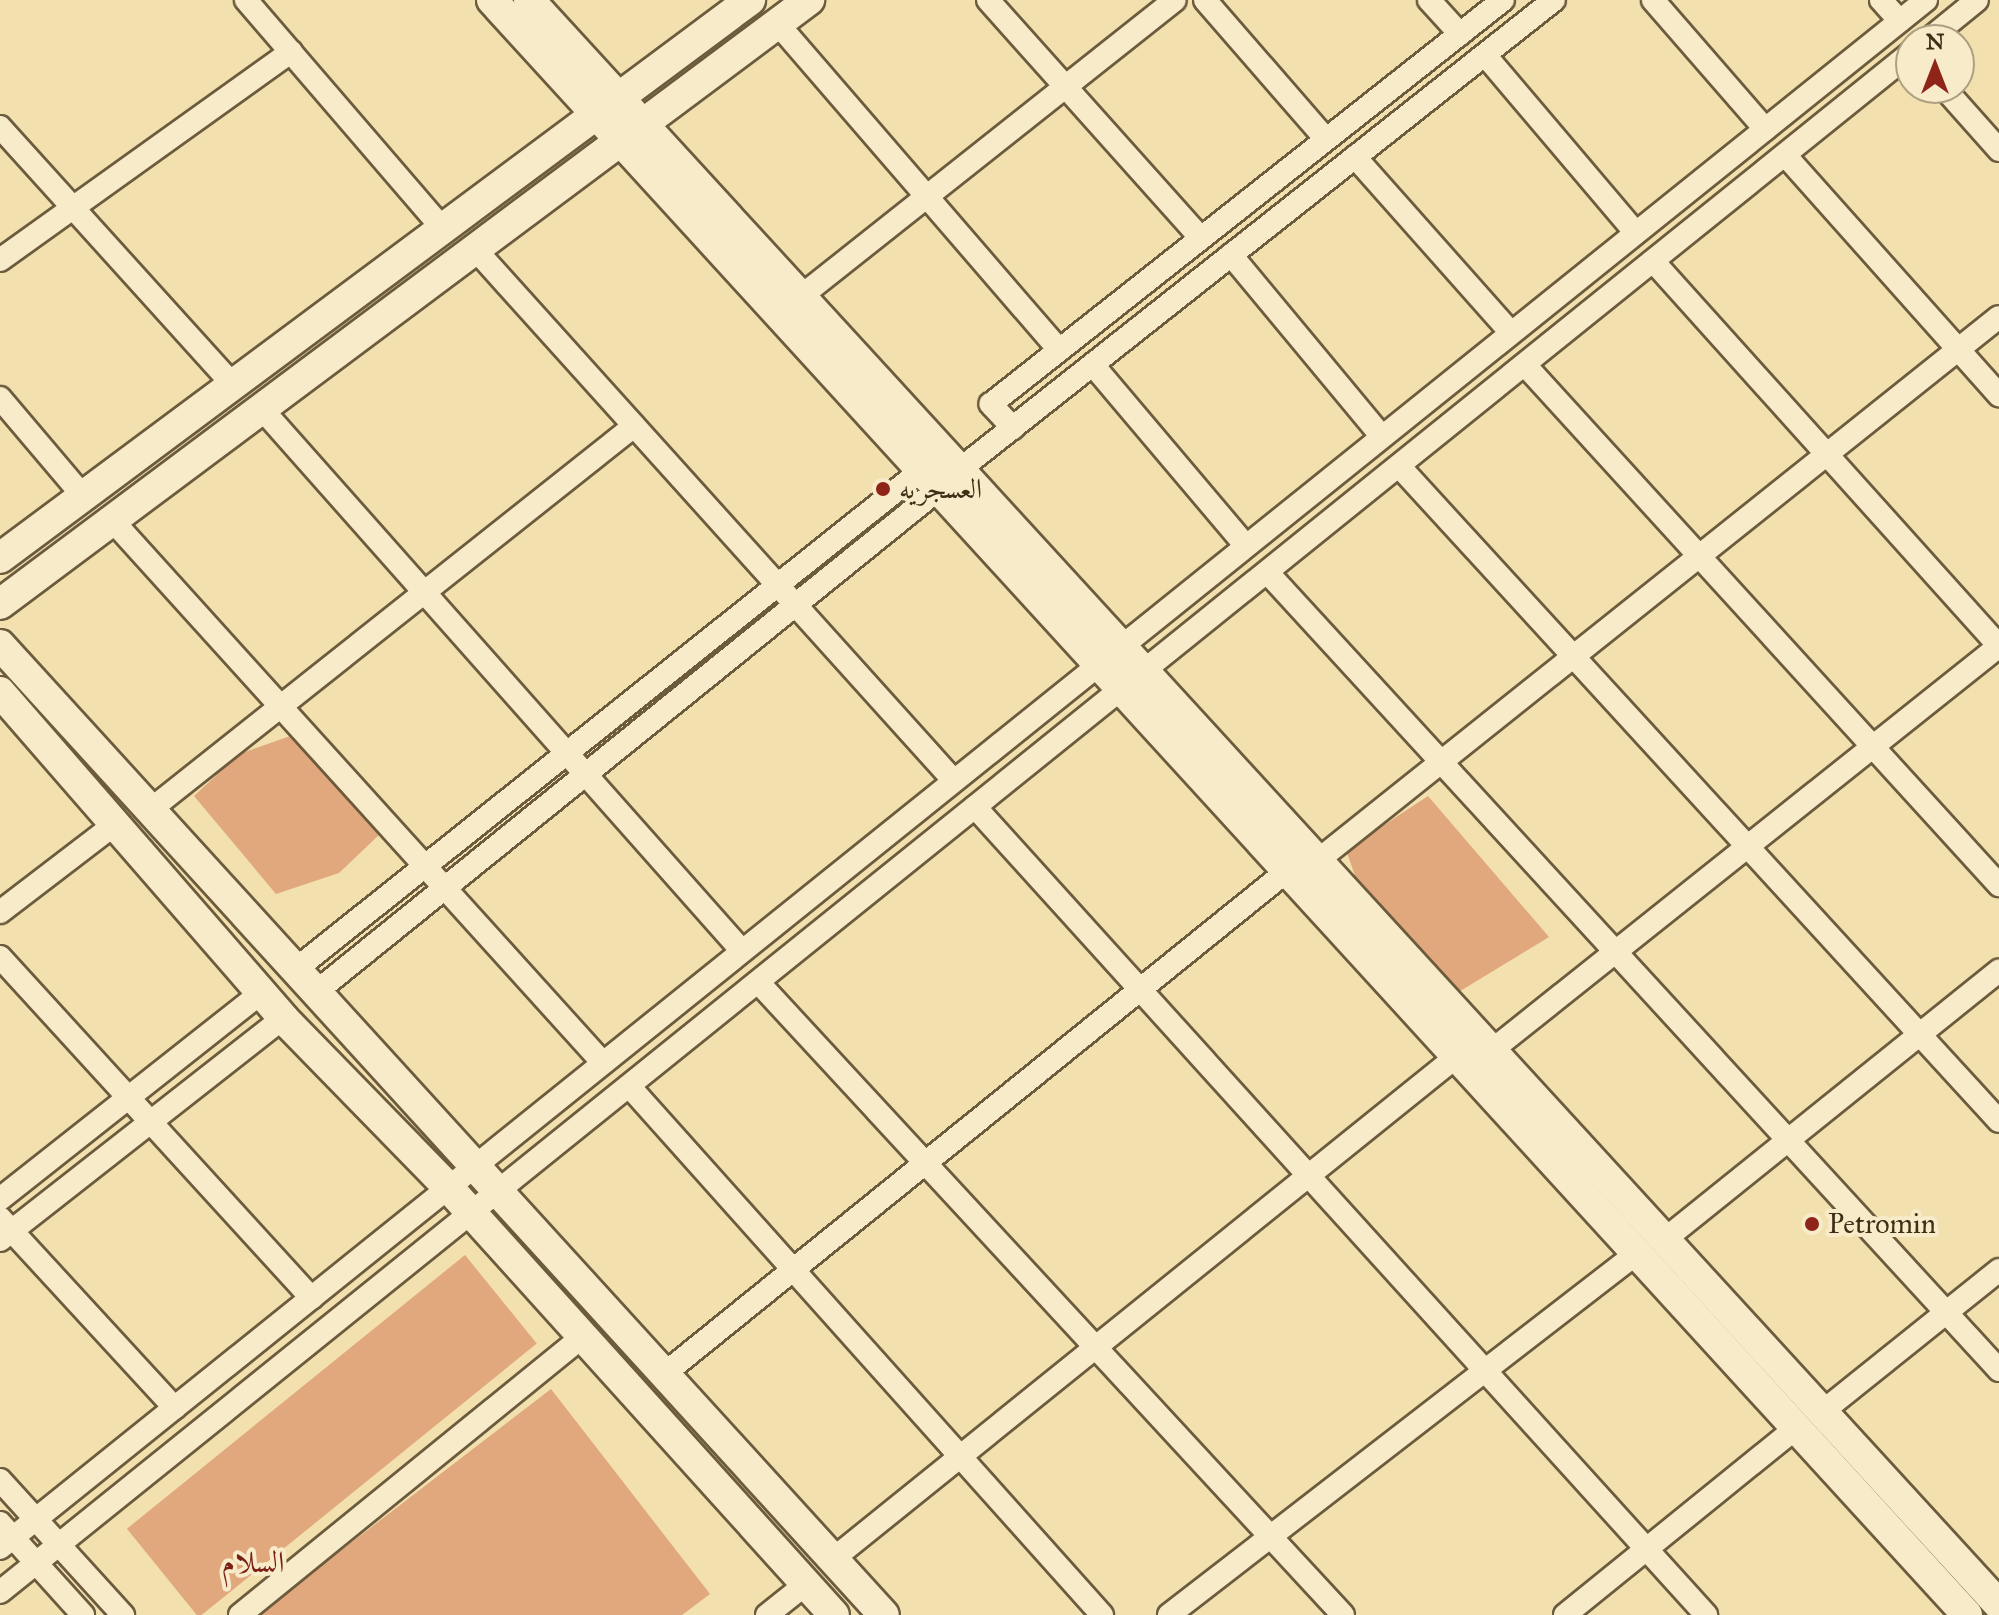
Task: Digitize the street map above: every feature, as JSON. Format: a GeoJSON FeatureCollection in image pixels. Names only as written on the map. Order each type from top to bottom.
{"type":"FeatureCollection","features":[{"type":"Feature","properties":{"kind":"main road"},"geometry":{"type":"LineString","coordinates":[[492,0],[606,105],[940,477],[1132,680],[1317,861],[1999,1605]]}},
{"type":"Feature","properties":{"kind":"main road"},"geometry":{"type":"LineString","coordinates":[[529,0],[606,105]]}},
{"type":"Feature","properties":{"kind":"main road"},"geometry":{"type":"LineString","coordinates":[[0,558],[750,0]]}},
{"type":"Feature","properties":{"kind":"main road"},"geometry":{"type":"LineString","coordinates":[[0,604],[809,0]]}},
{"type":"Feature","properties":{"kind":"main road"},"geometry":{"type":"LineString","coordinates":[[630,131],[800,297],[940,477]]}},
{"type":"Feature","properties":{"kind":"main road"},"geometry":{"type":"LineString","coordinates":[[0,645],[884,1615]]}},
{"type":"Feature","properties":{"kind":"main road"},"geometry":{"type":"LineString","coordinates":[[1132,680],[1287,871],[1967,1615]]}},
{"type":"Feature","properties":{"kind":"main road"},"geometry":{"type":"LineString","coordinates":[[0,692],[283,1018],[448,1187],[834,1615]]}},
{"type":"Feature","properties":{"kind":"street"},"geometry":{"type":"LineString","coordinates":[[246,0],[442,228]]}},
{"type":"Feature","properties":{"kind":"street"},"geometry":{"type":"LineString","coordinates":[[988,0],[1201,238]]}},
{"type":"Feature","properties":{"kind":"street"},"geometry":{"type":"LineString","coordinates":[[800,297],[1175,0]]}},
{"type":"Feature","properties":{"kind":"street"},"geometry":{"type":"LineString","coordinates":[[1205,0],[1326,139]]}},
{"type":"Feature","properties":{"kind":"street"},"geometry":{"type":"LineString","coordinates":[[1429,0],[1460,34]]}},
{"type":"Feature","properties":{"kind":"street"},"geometry":{"type":"LineString","coordinates":[[1013,428],[991,404],[1503,0]]}},
{"type":"Feature","properties":{"kind":"street"},"geometry":{"type":"LineString","coordinates":[[296,969],[564,749],[776,584],[1013,428],[1554,0]]}},
{"type":"Feature","properties":{"kind":"street"},"geometry":{"type":"LineString","coordinates":[[1653,0],[1765,129]]}},
{"type":"Feature","properties":{"kind":"street"},"geometry":{"type":"LineString","coordinates":[[1881,0],[1900,21]]}},
{"type":"Feature","properties":{"kind":"street"},"geometry":{"type":"LineString","coordinates":[[83,1615],[36,1563],[4,1536],[36,1519],[175,1408],[1926,0]]}},
{"type":"Feature","properties":{"kind":"street"},"geometry":{"type":"LineString","coordinates":[[1948,24],[1977,0]]}},
{"type":"Feature","properties":{"kind":"street"},"geometry":{"type":"LineString","coordinates":[[777,23],[1059,350]]}},
{"type":"Feature","properties":{"kind":"street"},"geometry":{"type":"LineString","coordinates":[[0,260],[71,206],[291,52]]}},
{"type":"Feature","properties":{"kind":"street"},"geometry":{"type":"LineString","coordinates":[[1485,55],[1636,233]]}},
{"type":"Feature","properties":{"kind":"street"},"geometry":{"type":"LineString","coordinates":[[0,1592],[1895,66]]}},
{"type":"Feature","properties":{"kind":"street"},"geometry":{"type":"LineString","coordinates":[[1958,104],[1999,150]]}},
{"type":"Feature","properties":{"kind":"street"},"geometry":{"type":"LineString","coordinates":[[0,127],[233,385]]}},
{"type":"Feature","properties":{"kind":"street"},"geometry":{"type":"LineString","coordinates":[[1785,155],[1999,395]]}},
{"type":"Feature","properties":{"kind":"street"},"geometry":{"type":"LineString","coordinates":[[1355,157],[1511,333]]}},
{"type":"Feature","properties":{"kind":"street"},"geometry":{"type":"LineString","coordinates":[[474,248],[954,781]]}},
{"type":"Feature","properties":{"kind":"street"},"geometry":{"type":"LineString","coordinates":[[1231,255],[1382,437]]}},
{"type":"Feature","properties":{"kind":"street"},"geometry":{"type":"LineString","coordinates":[[1491,1051],[1999,646],[1653,261]]}},
{"type":"Feature","properties":{"kind":"street"},"geometry":{"type":"LineString","coordinates":[[1317,861],[1999,317]]}},
{"type":"Feature","properties":{"kind":"street"},"geometry":{"type":"LineString","coordinates":[[1093,365],[1246,546]]}},
{"type":"Feature","properties":{"kind":"street"},"geometry":{"type":"LineString","coordinates":[[1525,365],[1999,885]]}},
{"type":"Feature","properties":{"kind":"street"},"geometry":{"type":"LineString","coordinates":[[0,398],[83,496]]}},
{"type":"Feature","properties":{"kind":"street"},"geometry":{"type":"LineString","coordinates":[[261,408],[742,951]]}},
{"type":"Feature","properties":{"kind":"street"},"geometry":{"type":"LineString","coordinates":[[150,810],[634,426]]}},
{"type":"Feature","properties":{"kind":"street"},"geometry":{"type":"LineString","coordinates":[[1399,466],[1999,1121]]}},
{"type":"Feature","properties":{"kind":"street"},"geometry":{"type":"LineString","coordinates":[[316,992],[795,605],[940,477]]}},
{"type":"Feature","properties":{"kind":"street"},"geometry":{"type":"LineString","coordinates":[[112,520],[603,1063]]}},
{"type":"Feature","properties":{"kind":"street"},"geometry":{"type":"LineString","coordinates":[[1267,572],[1999,1370]]}},
{"type":"Feature","properties":{"kind":"street"},"geometry":{"type":"LineString","coordinates":[[975,807],[1706,1615]]}},
{"type":"Feature","properties":{"kind":"street"},"geometry":{"type":"LineString","coordinates":[[0,912],[115,824]]}},
{"type":"Feature","properties":{"kind":"street"},"geometry":{"type":"LineString","coordinates":[[664,1374],[1287,871]]}},
{"type":"Feature","properties":{"kind":"street"},"geometry":{"type":"LineString","coordinates":[[0,957],[311,1298]]}},
{"type":"Feature","properties":{"kind":"street"},"geometry":{"type":"LineString","coordinates":[[1664,1240],[1999,971]]}},
{"type":"Feature","properties":{"kind":"street"},"geometry":{"type":"LineString","coordinates":[[758,982],[1343,1615]]}},
{"type":"Feature","properties":{"kind":"street"},"geometry":{"type":"LineString","coordinates":[[0,1199],[261,993]]}},
{"type":"Feature","properties":{"kind":"street"},"geometry":{"type":"LineString","coordinates":[[175,1408],[4,1230],[151,1122],[283,1018]]}},
{"type":"Feature","properties":{"kind":"street"},"geometry":{"type":"LineString","coordinates":[[833,1559],[1457,1056]]}},
{"type":"Feature","properties":{"kind":"street"},"geometry":{"type":"LineString","coordinates":[[629,1086],[1102,1615]]}},
{"type":"Feature","properties":{"kind":"street"},"geometry":{"type":"LineString","coordinates":[[1169,1615],[1637,1253]]}},
{"type":"Feature","properties":{"kind":"street"},"geometry":{"type":"LineString","coordinates":[[1822,1412],[1999,1270]]}},
{"type":"Feature","properties":{"kind":"street"},"geometry":{"type":"LineString","coordinates":[[240,1615],[583,1336]]}},
{"type":"Feature","properties":{"kind":"street"},"geometry":{"type":"LineString","coordinates":[[1565,1615],[1796,1428]]}},
{"type":"Feature","properties":{"kind":"street"},"geometry":{"type":"LineString","coordinates":[[0,1480],[123,1615]]}},
{"type":"Feature","properties":{"kind":"street"},"geometry":{"type":"LineString","coordinates":[[767,1615],[806,1584]]}},
{"type":"Feature","properties":{"kind":"building"},"geometry":{"type":"Polygon","coordinates":[[[293,735],[381,833],[339,873],[276,894],[194,796],[239,754],[293,735]]]}},
{"type":"Feature","properties":{"kind":"building"},"geometry":{"type":"Polygon","coordinates":[[[1428,796],[1549,937],[1452,996],[1366,907],[1346,850],[1428,796]]]}},
{"type":"Feature","properties":{"kind":"building"},"geometry":{"type":"Polygon","coordinates":[[[465,1255],[537,1344],[202,1615],[197,1615],[127,1529],[465,1255]]]}},
{"type":"Feature","properties":{"kind":"building"},"geometry":{"type":"Polygon","coordinates":[[[551,1389],[710,1594],[682,1615],[257,1615],[551,1389]]]}},
{"type":"Feature","properties":{"kind":"place","name":"العسجريه"},"geometry":{"type":"Point","coordinates":[883,489]}},
{"type":"Feature","properties":{"kind":"place","name":"Petromin"},"geometry":{"type":"Point","coordinates":[1812,1224]}},
{"type":"Feature","properties":{"kind":"district","name":"السلام"},"geometry":{"type":"Point","coordinates":[253,1562]}}]}
